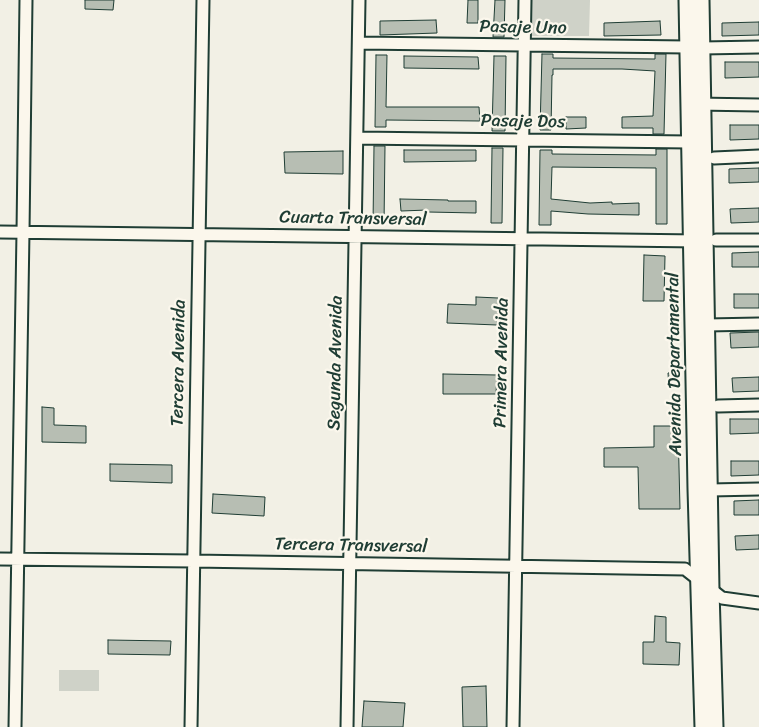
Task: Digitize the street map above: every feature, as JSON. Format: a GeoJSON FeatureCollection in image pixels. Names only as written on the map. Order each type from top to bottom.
{"type":"FeatureCollection","features":[{"type":"Feature","properties":{"kind":"main road","name":"Avenida Departamental"},"geometry":{"type":"LineString","coordinates":[[686,0],[695,47]]}},
{"type":"Feature","properties":{"kind":"main road","name":"Avenida Departamental"},"geometry":{"type":"LineString","coordinates":[[701,0],[695,47],[696,104],[707,326],[715,727]]}},
{"type":"Feature","properties":{"kind":"main road","name":"Avenida Departamental"},"geometry":{"type":"LineString","coordinates":[[696,104],[689,142],[704,241],[698,578],[703,727]]}},
{"type":"Feature","properties":{"kind":"street"},"geometry":{"type":"LineString","coordinates":[[14,727],[26,0]]}},
{"type":"Feature","properties":{"kind":"street","name":"Tercera Avenida"},"geometry":{"type":"LineString","coordinates":[[191,727],[203,0]]}},
{"type":"Feature","properties":{"kind":"street","name":"Segunda Avenida"},"geometry":{"type":"LineString","coordinates":[[347,727],[359,0]]}},
{"type":"Feature","properties":{"kind":"street","name":"Primera Avenida"},"geometry":{"type":"LineString","coordinates":[[514,727],[524,0]]}},
{"type":"Feature","properties":{"kind":"street","name":"Pasaje Uno"},"geometry":{"type":"LineString","coordinates":[[358,43],[759,47]]}},
{"type":"Feature","properties":{"kind":"street"},"geometry":{"type":"LineString","coordinates":[[696,104],[759,105]]}},
{"type":"Feature","properties":{"kind":"street","name":"Pasaje Dos"},"geometry":{"type":"LineString","coordinates":[[357,138],[689,142]]}},
{"type":"Feature","properties":{"kind":"street"},"geometry":{"type":"LineString","coordinates":[[714,158],[759,156]]}},
{"type":"Feature","properties":{"kind":"street","name":"Cuarta Transversal"},"geometry":{"type":"LineString","coordinates":[[0,232],[704,241],[759,240]]}},
{"type":"Feature","properties":{"kind":"street"},"geometry":{"type":"LineString","coordinates":[[707,326],[759,324]]}},
{"type":"Feature","properties":{"kind":"street"},"geometry":{"type":"LineString","coordinates":[[718,406],[759,405]]}},
{"type":"Feature","properties":{"kind":"street"},"geometry":{"type":"LineString","coordinates":[[710,490],[759,490]]}},
{"type":"Feature","properties":{"kind":"street","name":"Tercera Transversal"},"geometry":{"type":"LineString","coordinates":[[0,559],[685,569],[698,578]]}},
{"type":"Feature","properties":{"kind":"street"},"geometry":{"type":"LineString","coordinates":[[698,578],[722,598],[759,603]]}},
{"type":"Feature","properties":{"kind":"shaded area"},"geometry":{"type":"Polygon","coordinates":[[[531,0],[590,0],[589,36],[531,36],[531,0]]]}},
{"type":"Feature","properties":{"kind":"shaded area"},"geometry":{"type":"Polygon","coordinates":[[[59,670],[99,670],[99,691],[59,691],[59,670]]]}},
{"type":"Feature","properties":{"kind":"building"},"geometry":{"type":"Polygon","coordinates":[[[85,0],[114,0],[113,10],[85,9],[85,0]]]}},
{"type":"Feature","properties":{"kind":"building"},"geometry":{"type":"Polygon","coordinates":[[[468,0],[478,0],[478,23],[467,23],[468,0]]]}},
{"type":"Feature","properties":{"kind":"building"},"geometry":{"type":"Polygon","coordinates":[[[495,0],[505,0],[504,37],[493,37],[495,0]]]}},
{"type":"Feature","properties":{"kind":"building"},"geometry":{"type":"Polygon","coordinates":[[[436,20],[437,33],[380,35],[380,21],[436,20]]]}},
{"type":"Feature","properties":{"kind":"building"},"geometry":{"type":"Polygon","coordinates":[[[660,21],[661,35],[604,36],[604,23],[660,21]]]}},
{"type":"Feature","properties":{"kind":"building"},"geometry":{"type":"Polygon","coordinates":[[[759,22],[759,35],[722,36],[722,23],[759,22]]]}},
{"type":"Feature","properties":{"kind":"building"},"geometry":{"type":"Polygon","coordinates":[[[542,54],[553,54],[553,58],[655,59],[655,54],[666,54],[664,134],[653,134],[653,128],[622,128],[622,117],[653,116],[655,71],[622,69],[553,69],[551,130],[540,130],[542,54]]]}},
{"type":"Feature","properties":{"kind":"building"},"geometry":{"type":"Polygon","coordinates":[[[376,55],[387,55],[386,107],[479,107],[480,121],[386,120],[386,127],[375,127],[376,55]]]}},
{"type":"Feature","properties":{"kind":"building"},"geometry":{"type":"Polygon","coordinates":[[[404,56],[478,57],[479,69],[404,68],[404,56]]]}},
{"type":"Feature","properties":{"kind":"building"},"geometry":{"type":"Polygon","coordinates":[[[494,56],[506,56],[505,131],[492,131],[494,56]]]}},
{"type":"Feature","properties":{"kind":"building"},"geometry":{"type":"Polygon","coordinates":[[[725,62],[759,62],[759,77],[725,78],[725,62]]]}},
{"type":"Feature","properties":{"kind":"building"},"geometry":{"type":"Polygon","coordinates":[[[566,117],[586,117],[586,128],[566,129],[566,117]]]}},
{"type":"Feature","properties":{"kind":"building"},"geometry":{"type":"Polygon","coordinates":[[[730,125],[759,125],[759,139],[730,140],[730,125]]]}},
{"type":"Feature","properties":{"kind":"building"},"geometry":{"type":"Polygon","coordinates":[[[374,146],[385,146],[384,224],[373,224],[374,146]]]}},
{"type":"Feature","properties":{"kind":"building"},"geometry":{"type":"Polygon","coordinates":[[[492,148],[503,148],[502,223],[491,223],[492,148]]]}},
{"type":"Feature","properties":{"kind":"building"},"geometry":{"type":"Polygon","coordinates":[[[656,149],[667,149],[667,224],[656,224],[656,168],[552,167],[551,199],[590,203],[612,202],[612,204],[639,203],[639,215],[551,211],[551,225],[539,225],[540,150],[552,150],[552,154],[656,155],[656,149]]]}},
{"type":"Feature","properties":{"kind":"building"},"geometry":{"type":"Polygon","coordinates":[[[404,150],[476,150],[476,161],[404,162],[404,150]]]}},
{"type":"Feature","properties":{"kind":"building"},"geometry":{"type":"Polygon","coordinates":[[[343,151],[343,174],[285,173],[284,152],[343,151]]]}},
{"type":"Feature","properties":{"kind":"building"},"geometry":{"type":"Polygon","coordinates":[[[759,168],[759,182],[729,183],[729,169],[759,168]]]}},
{"type":"Feature","properties":{"kind":"building"},"geometry":{"type":"Polygon","coordinates":[[[400,199],[476,201],[476,213],[428,212],[428,210],[401,211],[400,199]]]}},
{"type":"Feature","properties":{"kind":"building"},"geometry":{"type":"Polygon","coordinates":[[[759,208],[759,222],[731,223],[730,209],[759,208]]]}},
{"type":"Feature","properties":{"kind":"building"},"geometry":{"type":"Polygon","coordinates":[[[759,252],[759,267],[732,267],[732,253],[759,252]]]}},
{"type":"Feature","properties":{"kind":"building"},"geometry":{"type":"Polygon","coordinates":[[[644,255],[665,256],[664,301],[643,301],[644,255]]]}},
{"type":"Feature","properties":{"kind":"building"},"geometry":{"type":"Polygon","coordinates":[[[734,294],[759,294],[759,308],[734,308],[734,294]]]}},
{"type":"Feature","properties":{"kind":"building"},"geometry":{"type":"Polygon","coordinates":[[[476,297],[498,298],[497,325],[447,323],[448,304],[476,305],[476,297]]]}},
{"type":"Feature","properties":{"kind":"building"},"geometry":{"type":"Polygon","coordinates":[[[759,332],[759,347],[731,348],[730,333],[759,332]]]}},
{"type":"Feature","properties":{"kind":"building"},"geometry":{"type":"Polygon","coordinates":[[[677,372],[678,387],[669,388],[668,373],[677,372]]]}},
{"type":"Feature","properties":{"kind":"building"},"geometry":{"type":"Polygon","coordinates":[[[443,374],[497,375],[496,394],[443,394],[443,374]]]}},
{"type":"Feature","properties":{"kind":"building"},"geometry":{"type":"Polygon","coordinates":[[[759,377],[759,391],[733,392],[732,378],[759,377]]]}},
{"type":"Feature","properties":{"kind":"building"},"geometry":{"type":"Polygon","coordinates":[[[42,407],[54,408],[54,425],[86,426],[86,443],[42,442],[42,407]]]}},
{"type":"Feature","properties":{"kind":"building"},"geometry":{"type":"Polygon","coordinates":[[[730,419],[759,419],[759,433],[730,434],[730,419]]]}},
{"type":"Feature","properties":{"kind":"building"},"geometry":{"type":"Polygon","coordinates":[[[654,426],[678,426],[680,509],[639,509],[638,467],[604,467],[604,448],[654,447],[654,426]]]}},
{"type":"Feature","properties":{"kind":"building"},"geometry":{"type":"Polygon","coordinates":[[[731,461],[759,461],[759,475],[731,476],[731,461]]]}},
{"type":"Feature","properties":{"kind":"building"},"geometry":{"type":"Polygon","coordinates":[[[110,464],[172,465],[172,483],[110,481],[110,464]]]}},
{"type":"Feature","properties":{"kind":"building"},"geometry":{"type":"Polygon","coordinates":[[[213,494],[265,497],[264,516],[212,513],[213,494]]]}},
{"type":"Feature","properties":{"kind":"building"},"geometry":{"type":"Polygon","coordinates":[[[759,500],[759,515],[734,515],[734,501],[759,500]]]}},
{"type":"Feature","properties":{"kind":"building"},"geometry":{"type":"Polygon","coordinates":[[[759,535],[759,549],[736,550],[735,536],[759,535]]]}},
{"type":"Feature","properties":{"kind":"building"},"geometry":{"type":"Polygon","coordinates":[[[655,616],[666,617],[666,642],[680,643],[679,665],[643,664],[643,642],[654,642],[655,616]]]}},
{"type":"Feature","properties":{"kind":"building"},"geometry":{"type":"Polygon","coordinates":[[[108,640],[171,641],[170,655],[108,654],[108,640]]]}},
{"type":"Feature","properties":{"kind":"building"},"geometry":{"type":"Polygon","coordinates":[[[486,686],[487,727],[463,727],[462,687],[486,686]]]}},
{"type":"Feature","properties":{"kind":"building"},"geometry":{"type":"Polygon","coordinates":[[[364,701],[405,703],[403,727],[362,727],[364,701]]]}}]}
